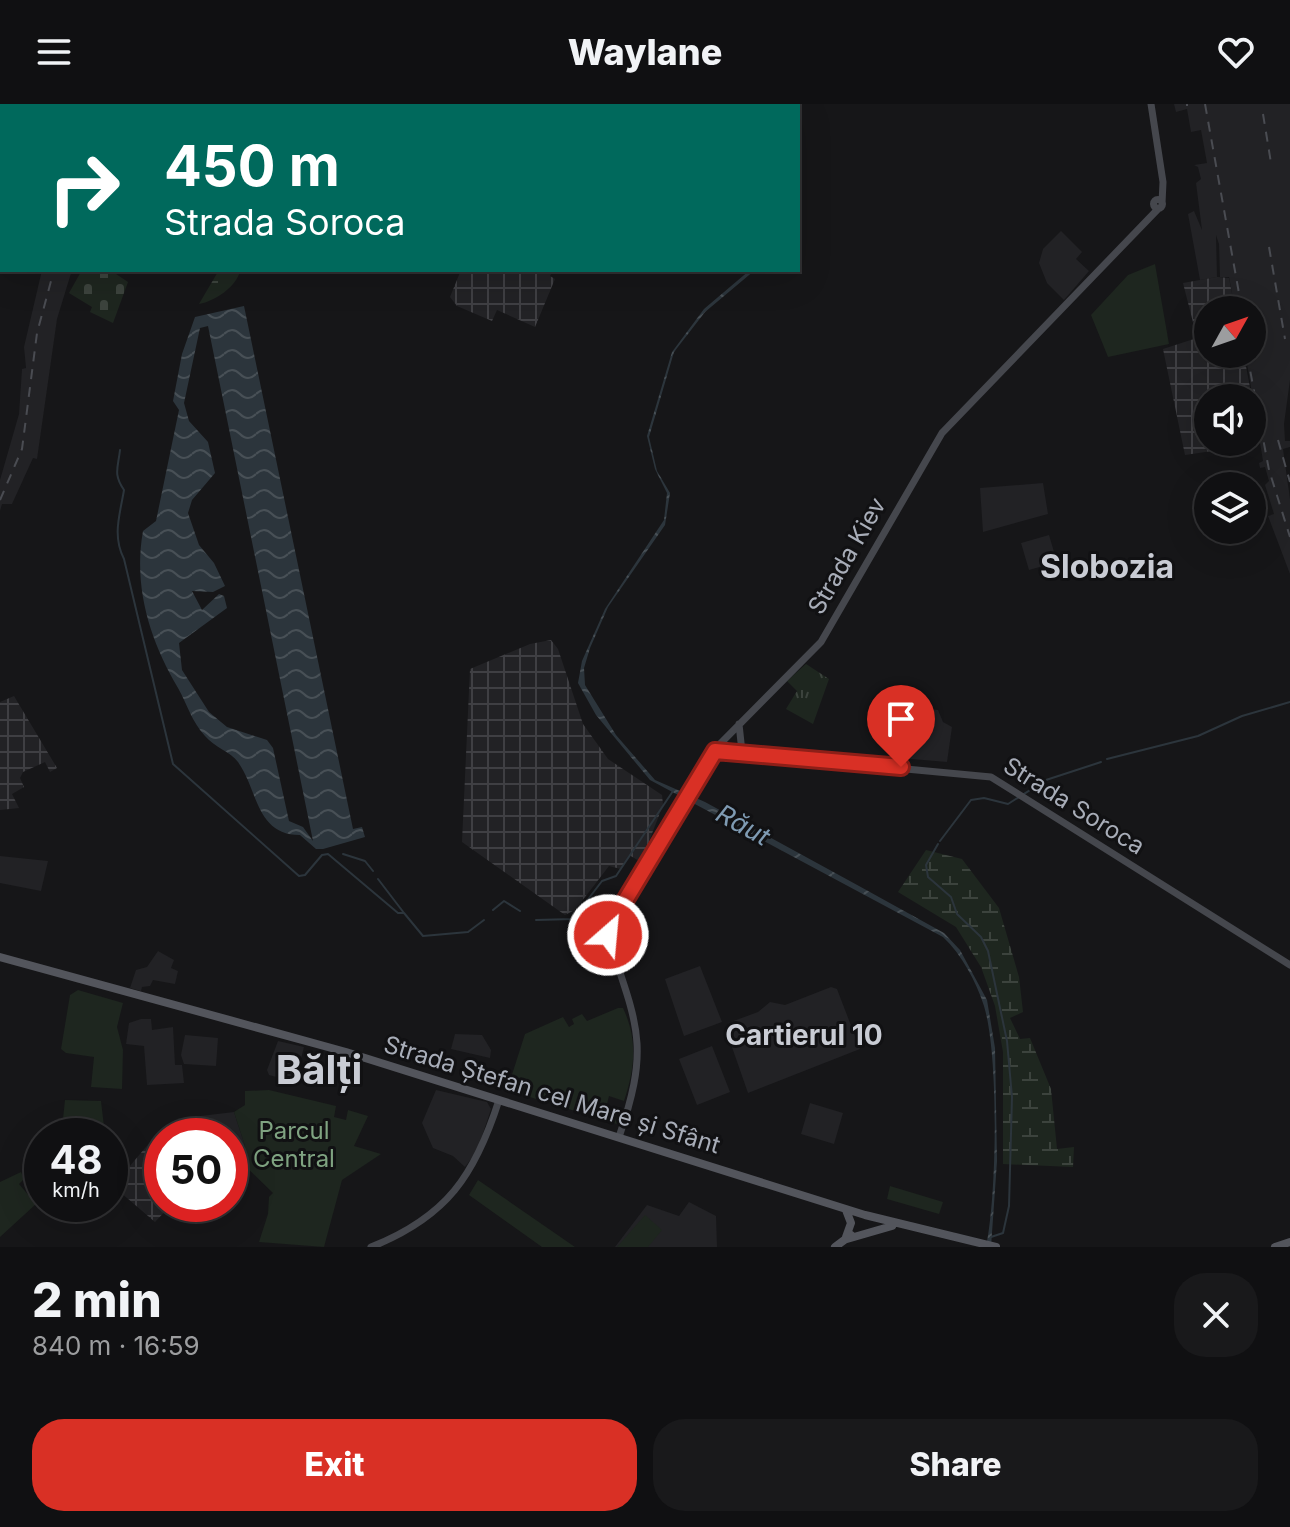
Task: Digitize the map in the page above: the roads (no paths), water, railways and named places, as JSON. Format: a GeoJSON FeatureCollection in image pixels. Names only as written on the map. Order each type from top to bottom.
{"type":"FeatureCollection","features":[{"type":"Feature","properties":{"kind":"main road","name":"Strada Kiev"},"geometry":{"type":"LineString","coordinates":[[619,1137],[636,1086],[638,1030],[608,930],[715,751],[821,642],[942,433],[1146,221],[1157,204],[1161,177],[1151,104]]}},
{"type":"Feature","properties":{"kind":"main road"},"geometry":{"type":"LineString","coordinates":[[739,724],[742,752]]}},
{"type":"Feature","properties":{"kind":"main road","name":"Strada Soroca"},"geometry":{"type":"LineString","coordinates":[[715,751],[983,774],[1022,795],[1290,965]]}},
{"type":"Feature","properties":{"kind":"main road","name":"Strada Ștefan cel Mare și Sfânt"},"geometry":{"type":"LineString","coordinates":[[0,957],[432,1079],[845,1208],[864,1222],[905,1227],[996,1247]]}},
{"type":"Feature","properties":{"kind":"main road"},"geometry":{"type":"LineString","coordinates":[[371,1247],[410,1229],[453,1193],[484,1148],[499,1100]]}},
{"type":"Feature","properties":{"kind":"main road"},"geometry":{"type":"LineString","coordinates":[[842,1241],[851,1223],[845,1208]]}},
{"type":"Feature","properties":{"kind":"main road"},"geometry":{"type":"LineString","coordinates":[[842,1241],[864,1222],[905,1227]]}},
{"type":"Feature","properties":{"kind":"main road"},"geometry":{"type":"LineString","coordinates":[[842,1241],[892,1226]]}},
{"type":"Feature","properties":{"kind":"main road"},"geometry":{"type":"LineString","coordinates":[[1275,1247],[1290,1242]]}},
{"type":"Feature","properties":{"kind":"water","name":"Răut"},"geometry":{"type":"Polygon","coordinates":[[[748,272],[753,272],[705,312],[674,352],[649,437],[657,471],[670,493],[665,525],[608,607],[584,668],[585,685],[616,735],[655,780],[705,802],[944,933],[960,950],[987,1000],[995,1048],[997,1161],[991,1247],[986,1247],[995,1125],[989,1028],[977,987],[956,952],[943,937],[650,780],[596,715],[578,683],[582,661],[605,609],[664,520],[667,493],[655,469],[647,436],[672,352],[704,309],[748,272]]]}},
{"type":"Feature","properties":{"kind":"water"},"geometry":{"type":"Polygon","coordinates":[[[244,306],[353,829],[362,827],[365,837],[323,849],[316,849],[300,835],[275,828],[266,819],[238,762],[209,740],[197,725],[159,652],[146,613],[140,573],[143,531],[156,521],[179,410],[173,401],[182,354],[195,317],[244,306]],[[208,326],[200,328],[184,403],[189,421],[208,442],[215,473],[192,500],[188,513],[199,545],[214,563],[225,586],[213,592],[192,591],[202,610],[219,594],[224,596],[227,608],[179,643],[182,670],[209,712],[227,727],[267,740],[273,748],[289,821],[303,827],[313,841],[208,326]]]}},
{"type":"Feature","properties":{"kind":"waterway"},"geometry":{"type":"LineString","coordinates":[[120,450],[117,475],[124,490],[118,542],[173,764],[299,876],[305,875],[322,855],[328,854],[398,913],[404,913],[423,936],[468,932],[484,920]]}},
{"type":"Feature","properties":{"kind":"waterway"},"geometry":{"type":"LineString","coordinates":[[1107,759],[1198,736],[1242,716],[1290,702]]}},
{"type":"Feature","properties":{"kind":"waterway"},"geometry":{"type":"LineString","coordinates":[[940,841],[971,800],[984,798],[1008,804],[1046,780],[1101,762]]}},
{"type":"Feature","properties":{"kind":"waterway"},"geometry":{"type":"LineString","coordinates":[[536,920],[573,919],[602,881],[616,876],[673,791]]}},
{"type":"Feature","properties":{"kind":"waterway"},"geometry":{"type":"LineString","coordinates":[[938,844],[926,865],[928,877],[951,897],[957,914],[981,937],[988,951],[1007,1041],[1012,1097],[1009,1206],[1003,1233],[991,1237]]}},
{"type":"Feature","properties":{"kind":"waterway"},"geometry":{"type":"LineString","coordinates":[[343,854],[365,861],[373,871]]}},
{"type":"Feature","properties":{"kind":"waterway"},"geometry":{"type":"LineString","coordinates":[[378,879],[404,913]]}},
{"type":"Feature","properties":{"kind":"waterway"},"geometry":{"type":"LineString","coordinates":[[493,910],[504,901],[520,911]]}},
{"type":"Feature","properties":{"kind":"railway"},"geometry":{"type":"LineString","coordinates":[[1205,104],[1239,296]]}},
{"type":"Feature","properties":{"kind":"railway"},"geometry":{"type":"LineString","coordinates":[[1263,114],[1271,163]]}},
{"type":"Feature","properties":{"kind":"railway"},"geometry":{"type":"LineString","coordinates":[[1269,247],[1285,339]]}},
{"type":"Feature","properties":{"kind":"railway"},"geometry":{"type":"LineString","coordinates":[[0,500],[22,449],[37,333],[53,272]]}},
{"type":"Feature","properties":{"kind":"railway"},"geometry":{"type":"LineString","coordinates":[[1250,368],[1269,470],[1290,537]]}},
{"type":"Feature","properties":{"kind":"railway"},"geometry":{"type":"LineString","coordinates":[[1278,440],[1290,482]]}},
{"type":"Feature","properties":{"kind":"district","name":"Slobozia"},"geometry":{"type":"Point","coordinates":[1107,567]}},
{"type":"Feature","properties":{"kind":"district","name":"Cartierul 10"},"geometry":{"type":"Point","coordinates":[804,1035]}},
{"type":"Feature","properties":{"kind":"district","name":"Bălți"},"geometry":{"type":"Point","coordinates":[319,1070]}},
{"type":"Feature","properties":{"kind":"park label","name":"Parcul Central"},"geometry":{"type":"Point","coordinates":[294,1145]}}]}
